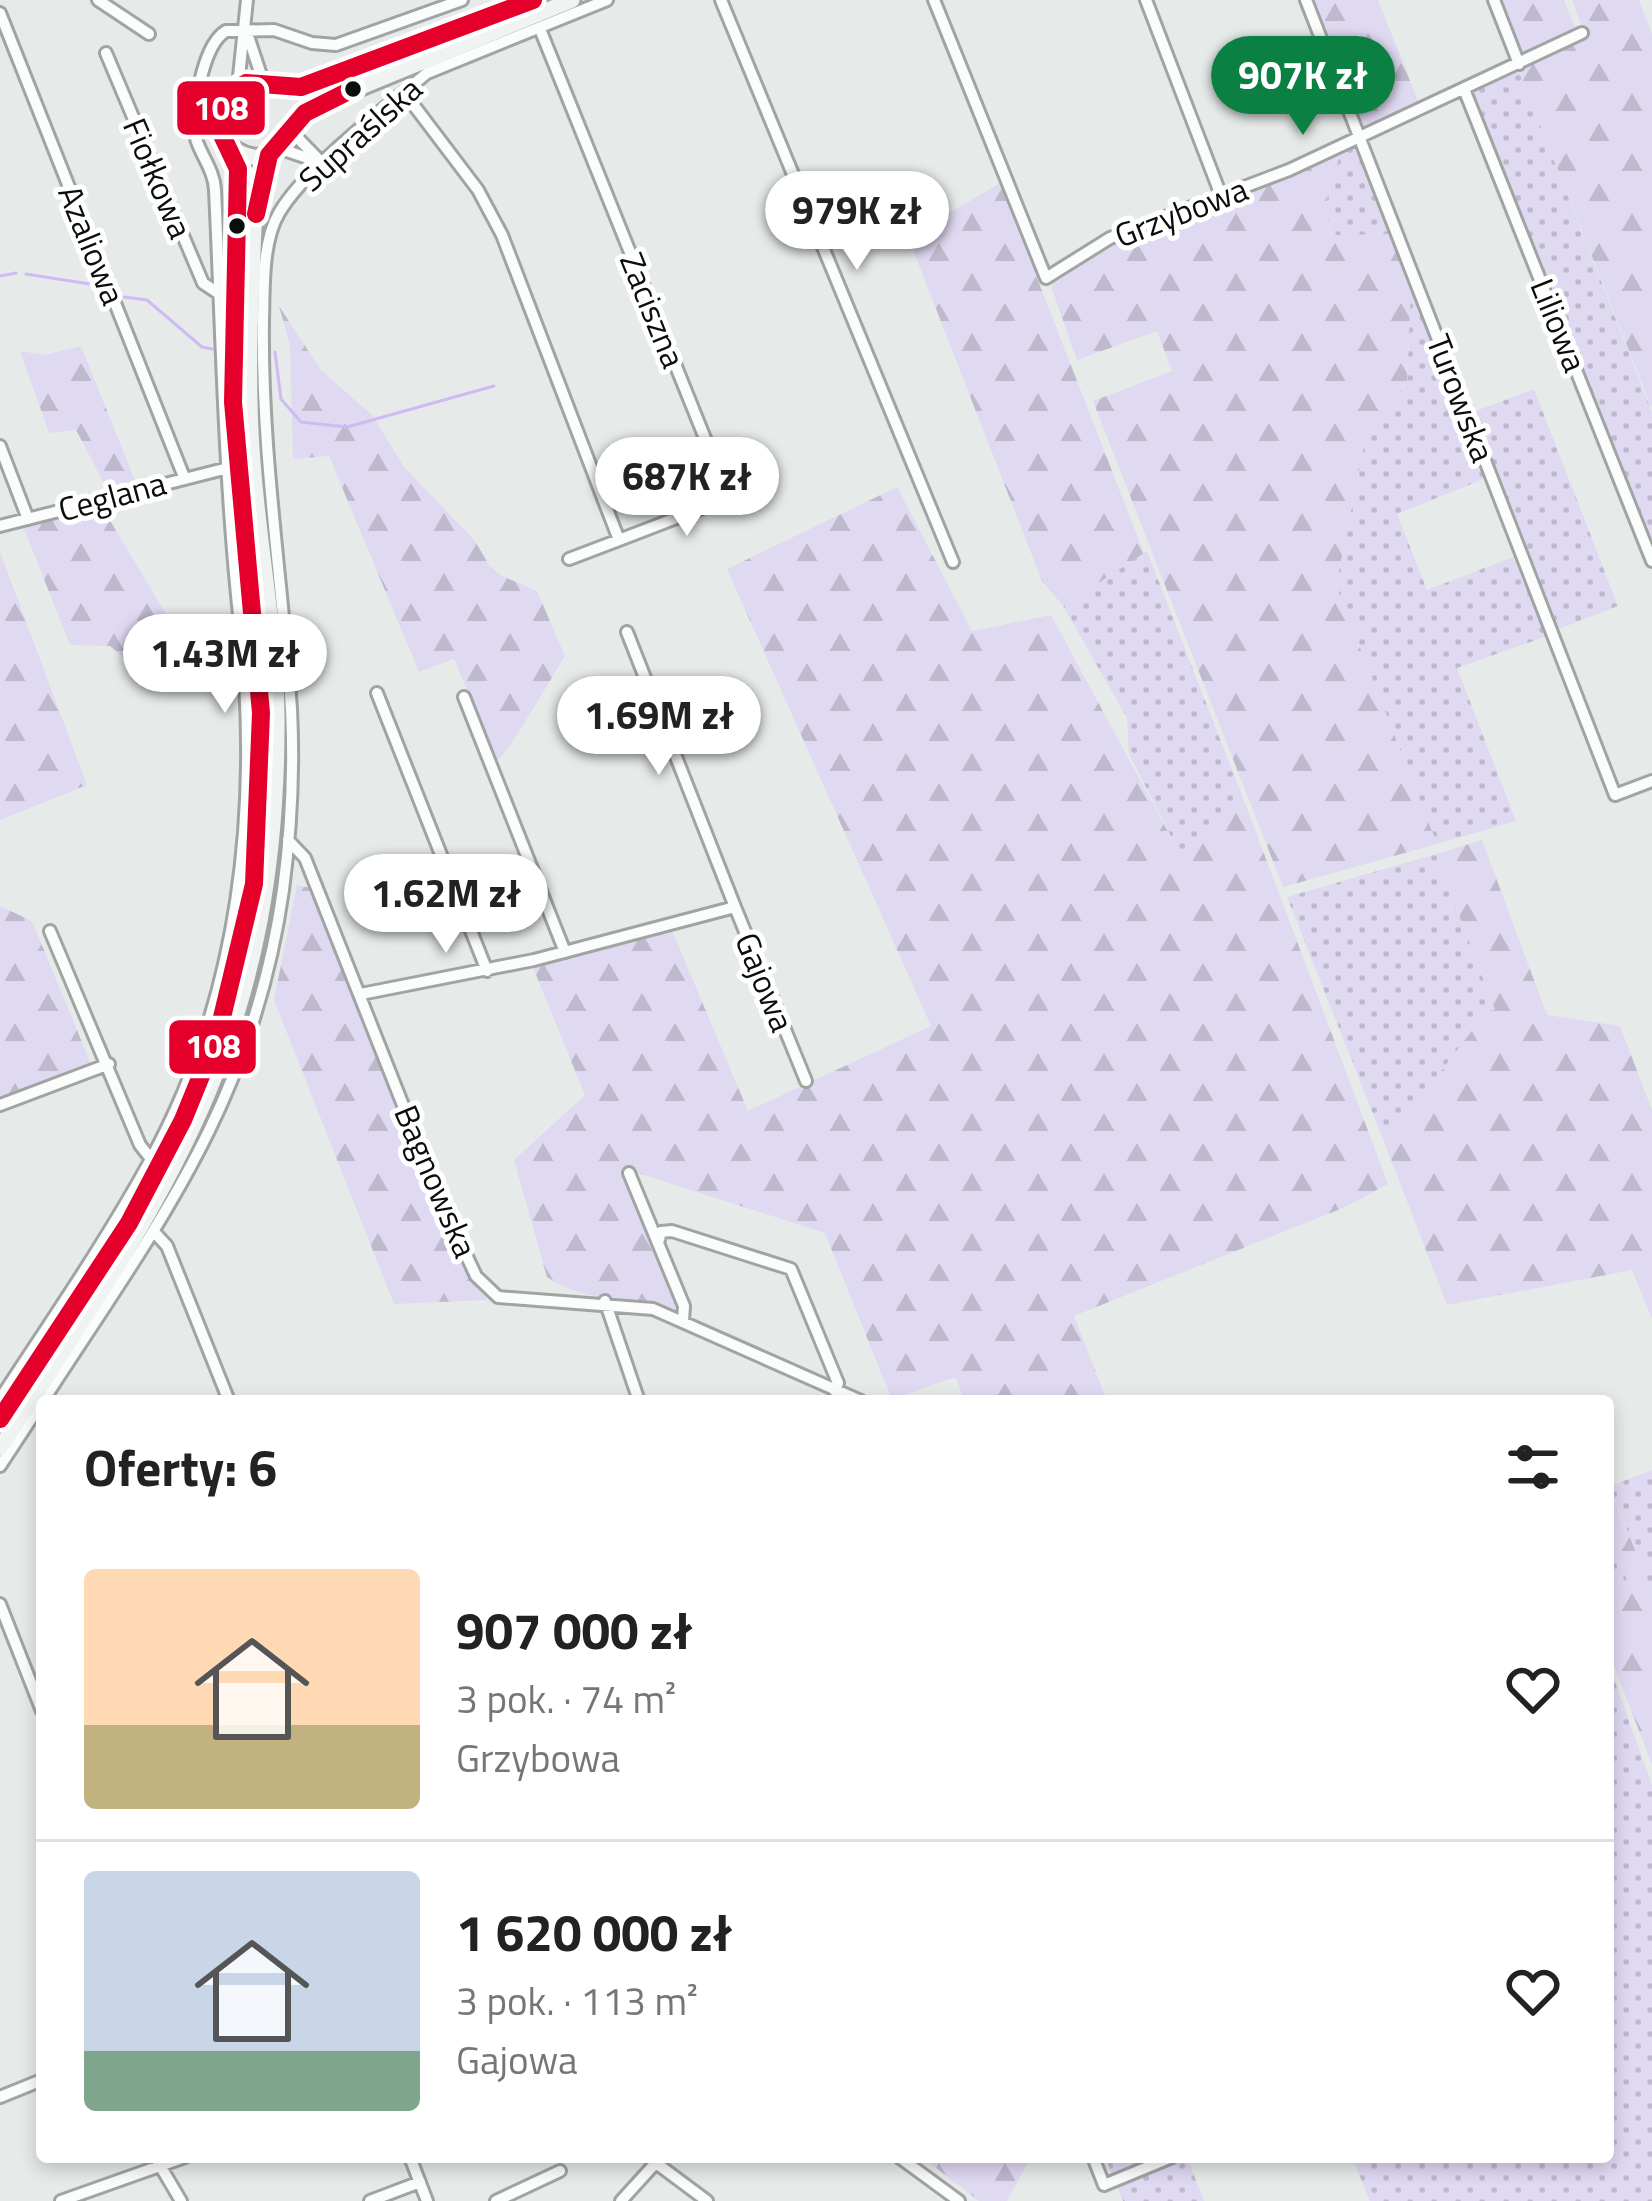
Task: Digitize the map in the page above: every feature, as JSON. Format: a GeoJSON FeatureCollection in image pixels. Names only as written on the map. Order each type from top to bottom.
{"type":"FeatureCollection","features":[{"type":"Feature","properties":{"kind":"main road"},"geometry":{"type":"LineString","coordinates":[[280,89],[366,64],[533,0]]}},
{"type":"Feature","properties":{"kind":"main road"},"geometry":{"type":"LineString","coordinates":[[0,1448],[174,1174],[225,1060],[256,954],[276,815],[277,710],[249,374],[260,184],[275,152],[311,109],[572,0]]}},
{"type":"Feature","properties":{"kind":"main road"},"geometry":{"type":"LineString","coordinates":[[0,1419],[129,1223],[183,1120],[218,1034],[254,884],[261,713],[233,402],[238,169],[219,120],[224,101],[238,86],[263,82],[289,98],[294,128]]}},
{"type":"Feature","properties":{"kind":"main road"},"geometry":{"type":"LineString","coordinates":[[232,148],[249,157],[275,152]]}},
{"type":"Feature","properties":{"kind":"street"},"geometry":{"type":"LineString","coordinates":[[98,0],[149,34]]}},
{"type":"Feature","properties":{"kind":"street"},"geometry":{"type":"LineString","coordinates":[[238,86],[247,0]]}},
{"type":"Feature","properties":{"kind":"street","name":"Supraślska"},"geometry":{"type":"LineString","coordinates":[[247,30],[274,30],[312,44],[336,44],[462,0]]}},
{"type":"Feature","properties":{"kind":"street","name":"Supraślska"},"geometry":{"type":"LineString","coordinates":[[46,1395],[156,1234],[212,1129],[252,1023],[282,894],[291,710],[264,448],[263,298],[276,218],[322,163],[376,110],[406,95],[438,67],[607,0]]}},
{"type":"Feature","properties":{"kind":"street"},"geometry":{"type":"LineString","coordinates":[[721,0],[953,562]]}},
{"type":"Feature","properties":{"kind":"street","name":"Grzybowa"},"geometry":{"type":"LineString","coordinates":[[934,0],[1046,278],[1110,238],[1222,198],[1582,33]]}},
{"type":"Feature","properties":{"kind":"street"},"geometry":{"type":"LineString","coordinates":[[1146,0],[1222,198]]}},
{"type":"Feature","properties":{"kind":"street","name":"Turowska"},"geometry":{"type":"LineString","coordinates":[[1306,0],[1615,795],[1652,781]]}},
{"type":"Feature","properties":{"kind":"street"},"geometry":{"type":"LineString","coordinates":[[1494,0],[1519,64]]}},
{"type":"Feature","properties":{"kind":"street","name":"Azaliowa"},"geometry":{"type":"LineString","coordinates":[[0,13],[184,477]]}},
{"type":"Feature","properties":{"kind":"street","name":"Zaciszna"},"geometry":{"type":"LineString","coordinates":[[540,29],[723,483],[715,503],[569,560]]}},
{"type":"Feature","properties":{"kind":"street"},"geometry":{"type":"LineString","coordinates":[[247,30],[263,82]]}},
{"type":"Feature","properties":{"kind":"street"},"geometry":{"type":"LineString","coordinates":[[0,1399],[152,1159],[206,1027],[228,948],[243,857],[248,712],[224,469],[214,178],[194,124],[214,40],[226,31],[247,30]]}},
{"type":"Feature","properties":{"kind":"street","name":"Fiołkowa"},"geometry":{"type":"LineString","coordinates":[[106,53],[200,275],[221,295]]}},
{"type":"Feature","properties":{"kind":"street","name":"Liliowa"},"geometry":{"type":"LineString","coordinates":[[1464,89],[1652,561]]}},
{"type":"Feature","properties":{"kind":"street"},"geometry":{"type":"LineString","coordinates":[[406,95],[478,190],[502,235],[619,540]]}},
{"type":"Feature","properties":{"kind":"street"},"geometry":{"type":"LineString","coordinates":[[294,128],[322,163]]}},
{"type":"Feature","properties":{"kind":"street"},"geometry":{"type":"LineString","coordinates":[[275,152],[322,163]]}},
{"type":"Feature","properties":{"kind":"street"},"geometry":{"type":"LineString","coordinates":[[0,446],[28,519]]}},
{"type":"Feature","properties":{"kind":"street","name":"Ceglana"},"geometry":{"type":"LineString","coordinates":[[0,526],[224,469]]}},
{"type":"Feature","properties":{"kind":"street"},"geometry":{"type":"LineString","coordinates":[[627,632],[735,907]]}},
{"type":"Feature","properties":{"kind":"street"},"geometry":{"type":"LineString","coordinates":[[377,693],[487,971]]}},
{"type":"Feature","properties":{"kind":"street"},"geometry":{"type":"LineString","coordinates":[[464,697],[565,952]]}},
{"type":"Feature","properties":{"kind":"street","name":"Bagnowska"},"geometry":{"type":"LineString","coordinates":[[288,840],[304,858],[476,1276],[498,1297],[605,1301],[653,1309],[845,1395]]}},
{"type":"Feature","properties":{"kind":"street","name":"Gajowa"},"geometry":{"type":"LineString","coordinates":[[361,994],[487,971],[735,907],[806,1081]]}},
{"type":"Feature","properties":{"kind":"street"},"geometry":{"type":"LineString","coordinates":[[50,931],[140,1145],[152,1159]]}},
{"type":"Feature","properties":{"kind":"street"},"geometry":{"type":"LineString","coordinates":[[0,1105],[109,1064]]}},
{"type":"Feature","properties":{"kind":"street"},"geometry":{"type":"LineString","coordinates":[[629,1173],[684,1306],[683,1321]]}},
{"type":"Feature","properties":{"kind":"street"},"geometry":{"type":"LineString","coordinates":[[658,1243],[662,1232],[672,1231],[791,1269],[838,1383],[835,1391]]}},
{"type":"Feature","properties":{"kind":"street"},"geometry":{"type":"LineString","coordinates":[[156,1234],[167,1246],[227,1395]]}},
{"type":"Feature","properties":{"kind":"street"},"geometry":{"type":"LineString","coordinates":[[605,1301],[637,1395]]}},
{"type":"Feature","properties":{"kind":"street","name":"Supraślska"},"geometry":{"type":"LineString","coordinates":[[0,1466],[36,1410]]}},
{"type":"Feature","properties":{"kind":"street"},"geometry":{"type":"LineString","coordinates":[[0,1604],[36,1696]]}},
{"type":"Feature","properties":{"kind":"street"},"geometry":{"type":"LineString","coordinates":[[0,2096],[36,2082]]}},
{"type":"Feature","properties":{"kind":"street"},"geometry":{"type":"LineString","coordinates":[[61,2201],[156,2163]]}},
{"type":"Feature","properties":{"kind":"street"},"geometry":{"type":"LineString","coordinates":[[159,2163],[181,2201]]}},
{"type":"Feature","properties":{"kind":"street"},"geometry":{"type":"LineString","coordinates":[[413,2163],[427,2201]]}},
{"type":"Feature","properties":{"kind":"street"},"geometry":{"type":"LineString","coordinates":[[621,2201],[652,2163]]}},
{"type":"Feature","properties":{"kind":"street"},"geometry":{"type":"LineString","coordinates":[[660,2163],[706,2201]]}},
{"type":"Feature","properties":{"kind":"street"},"geometry":{"type":"LineString","coordinates":[[907,2163],[958,2201]]}},
{"type":"Feature","properties":{"kind":"street"},"geometry":{"type":"LineString","coordinates":[[1095,2163],[1104,2185],[1157,2163]]}},
{"type":"Feature","properties":{"kind":"street"},"geometry":{"type":"LineString","coordinates":[[496,2201],[560,2171]]}},
{"type":"Feature","properties":{"kind":"street"},"geometry":{"type":"LineString","coordinates":[[370,2201],[420,2182]]}},
{"type":"Feature","properties":{"kind":"green space"},"geometry":{"type":"Polygon","coordinates":[[[1309,0],[1378,0],[1420,106],[1361,133],[1309,0]]]}},
{"type":"Feature","properties":{"kind":"green space"},"geometry":{"type":"Polygon","coordinates":[[[1499,0],[1564,0],[1577,32],[1523,58],[1499,0]]]}},
{"type":"Feature","properties":{"kind":"green space"},"geometry":{"type":"Polygon","coordinates":[[[1572,0],[1639,0],[1652,34],[1652,409],[1519,71],[1586,37],[1572,0]]]}},
{"type":"Feature","properties":{"kind":"green space"},"geometry":{"type":"Polygon","coordinates":[[[1519,71],[1652,412],[1652,550],[1473,92],[1519,71]]]}},
{"type":"Feature","properties":{"kind":"green space"},"geometry":{"type":"Polygon","coordinates":[[[1356,146],[1390,234],[1332,236],[1325,208],[1340,153],[1356,146]]]}},
{"type":"Feature","properties":{"kind":"green space"},"geometry":{"type":"Polygon","coordinates":[[[1340,153],[1325,207],[1331,235],[1390,234],[1411,286],[1407,382],[1366,436],[1336,586],[1437,844],[1283,887],[1093,401],[1172,371],[1157,331],[1077,360],[1052,289],[1053,279],[1101,248],[1340,153]]]}},
{"type":"Feature","properties":{"kind":"green space"},"geometry":{"type":"Polygon","coordinates":[[[1000,183],[1144,553],[1063,606],[1042,581],[908,237],[1000,183]]]}},
{"type":"Feature","properties":{"kind":"green space"},"geometry":{"type":"Polygon","coordinates":[[[1411,286],[1486,478],[1397,514],[1427,590],[1516,556],[1547,636],[1457,668],[1516,821],[1437,844],[1336,586],[1366,436],[1407,382],[1411,286]]]}},
{"type":"Feature","properties":{"kind":"green space"},"geometry":{"type":"Polygon","coordinates":[[[279,306],[320,369],[373,416],[404,467],[475,541],[489,565],[537,591],[565,656],[497,760],[454,659],[419,672],[329,456],[293,459],[290,345],[279,306]]]}},
{"type":"Feature","properties":{"kind":"green space"},"geometry":{"type":"Polygon","coordinates":[[[81,346],[136,483],[108,491],[76,430],[49,433],[20,351],[44,355],[81,346]]]}},
{"type":"Feature","properties":{"kind":"green space"},"geometry":{"type":"Polygon","coordinates":[[[1534,389],[1618,606],[1559,629],[1473,412],[1534,389]]]}},
{"type":"Feature","properties":{"kind":"green space"},"geometry":{"type":"Polygon","coordinates":[[[897,487],[972,631],[1051,615],[1180,854],[1245,803],[1388,1184],[1343,1208],[1074,1316],[1105,1395],[962,1395],[955,1377],[904,1395],[890,1395],[825,1233],[622,1168],[682,1316],[577,1292],[547,1277],[514,1160],[585,1095],[532,965],[671,928],[748,1111],[931,1026],[727,569],[897,487]]]}},
{"type":"Feature","properties":{"kind":"green space"},"geometry":{"type":"Polygon","coordinates":[[[100,504],[172,624],[134,666],[110,646],[70,645],[23,526],[100,504]]]}},
{"type":"Feature","properties":{"kind":"green space"},"geometry":{"type":"Polygon","coordinates":[[[1147,551],[1245,803],[1180,854],[1129,754],[1127,718],[1063,606],[1147,551]]]}},
{"type":"Feature","properties":{"kind":"green space"},"geometry":{"type":"Polygon","coordinates":[[[0,552],[87,785],[0,820],[0,552]]]}},
{"type":"Feature","properties":{"kind":"green space"},"geometry":{"type":"Polygon","coordinates":[[[1482,840],[1547,1015],[1620,1026],[1652,1110],[1652,1319],[1632,1270],[1447,1305],[1385,1144],[1487,1011],[1495,1010],[1436,854],[1482,840]]]}},
{"type":"Feature","properties":{"kind":"green space"},"geometry":{"type":"Polygon","coordinates":[[[1436,854],[1495,1010],[1487,1012],[1385,1144],[1287,897],[1436,854]]]}},
{"type":"Feature","properties":{"kind":"green space"},"geometry":{"type":"Polygon","coordinates":[[[297,885],[311,888],[487,1300],[394,1304],[274,1000],[297,885]]]}},
{"type":"Feature","properties":{"kind":"green space"},"geometry":{"type":"Polygon","coordinates":[[[0,906],[32,921],[93,1069],[0,1101],[0,906]]]}},
{"type":"Feature","properties":{"kind":"green space"},"geometry":{"type":"Polygon","coordinates":[[[1652,1470],[1652,1592],[1614,1499],[1614,1485],[1652,1470]]]}},
{"type":"Feature","properties":{"kind":"green space"},"geometry":{"type":"Polygon","coordinates":[[[1614,1498],[1652,1592],[1652,1764],[1614,1666],[1614,1585],[1627,1580],[1614,1543],[1614,1498]]]}},
{"type":"Feature","properties":{"kind":"green space"},"geometry":{"type":"Polygon","coordinates":[[[1614,1543],[1627,1580],[1614,1585],[1614,1543]]]}},
{"type":"Feature","properties":{"kind":"green space"},"geometry":{"type":"Polygon","coordinates":[[[1614,1679],[1652,1785],[1652,2201],[1370,2201],[1354,2163],[1614,2163],[1614,1679]]]}},
{"type":"Feature","properties":{"kind":"green space"},"geometry":{"type":"Polygon","coordinates":[[[930,2163],[1028,2163],[1007,2201],[979,2201],[930,2163]]]}},
{"type":"Feature","properties":{"kind":"green space"},"geometry":{"type":"Polygon","coordinates":[[[1107,2163],[1189,2163],[1204,2201],[1123,2201],[1107,2163]]]}},
{"type":"Feature","properties":{"kind":"waterway"},"geometry":{"type":"LineString","coordinates":[[0,276],[16,273]]}},
{"type":"Feature","properties":{"kind":"waterway"},"geometry":{"type":"LineString","coordinates":[[26,274],[96,285]]}},
{"type":"Feature","properties":{"kind":"waterway"},"geometry":{"type":"LineString","coordinates":[[124,297],[147,300],[202,347],[212,349]]}},
{"type":"Feature","properties":{"kind":"waterway"},"geometry":{"type":"LineString","coordinates":[[275,352],[281,399],[301,422],[347,427],[494,386]]}},
{"type":"Feature","properties":{"kind":"transit line","name":"108"},"geometry":{"type":"LineString","coordinates":[[0,1419],[129,1223],[183,1120],[218,1034],[254,884],[261,713],[233,402],[238,169],[220,131],[220,110],[230,92],[246,83],[301,87],[533,0]]}},
{"type":"Feature","properties":{"kind":"transit line","name":"108"},"geometry":{"type":"LineString","coordinates":[[256,214],[269,155],[305,113],[353,89]]}}]}
